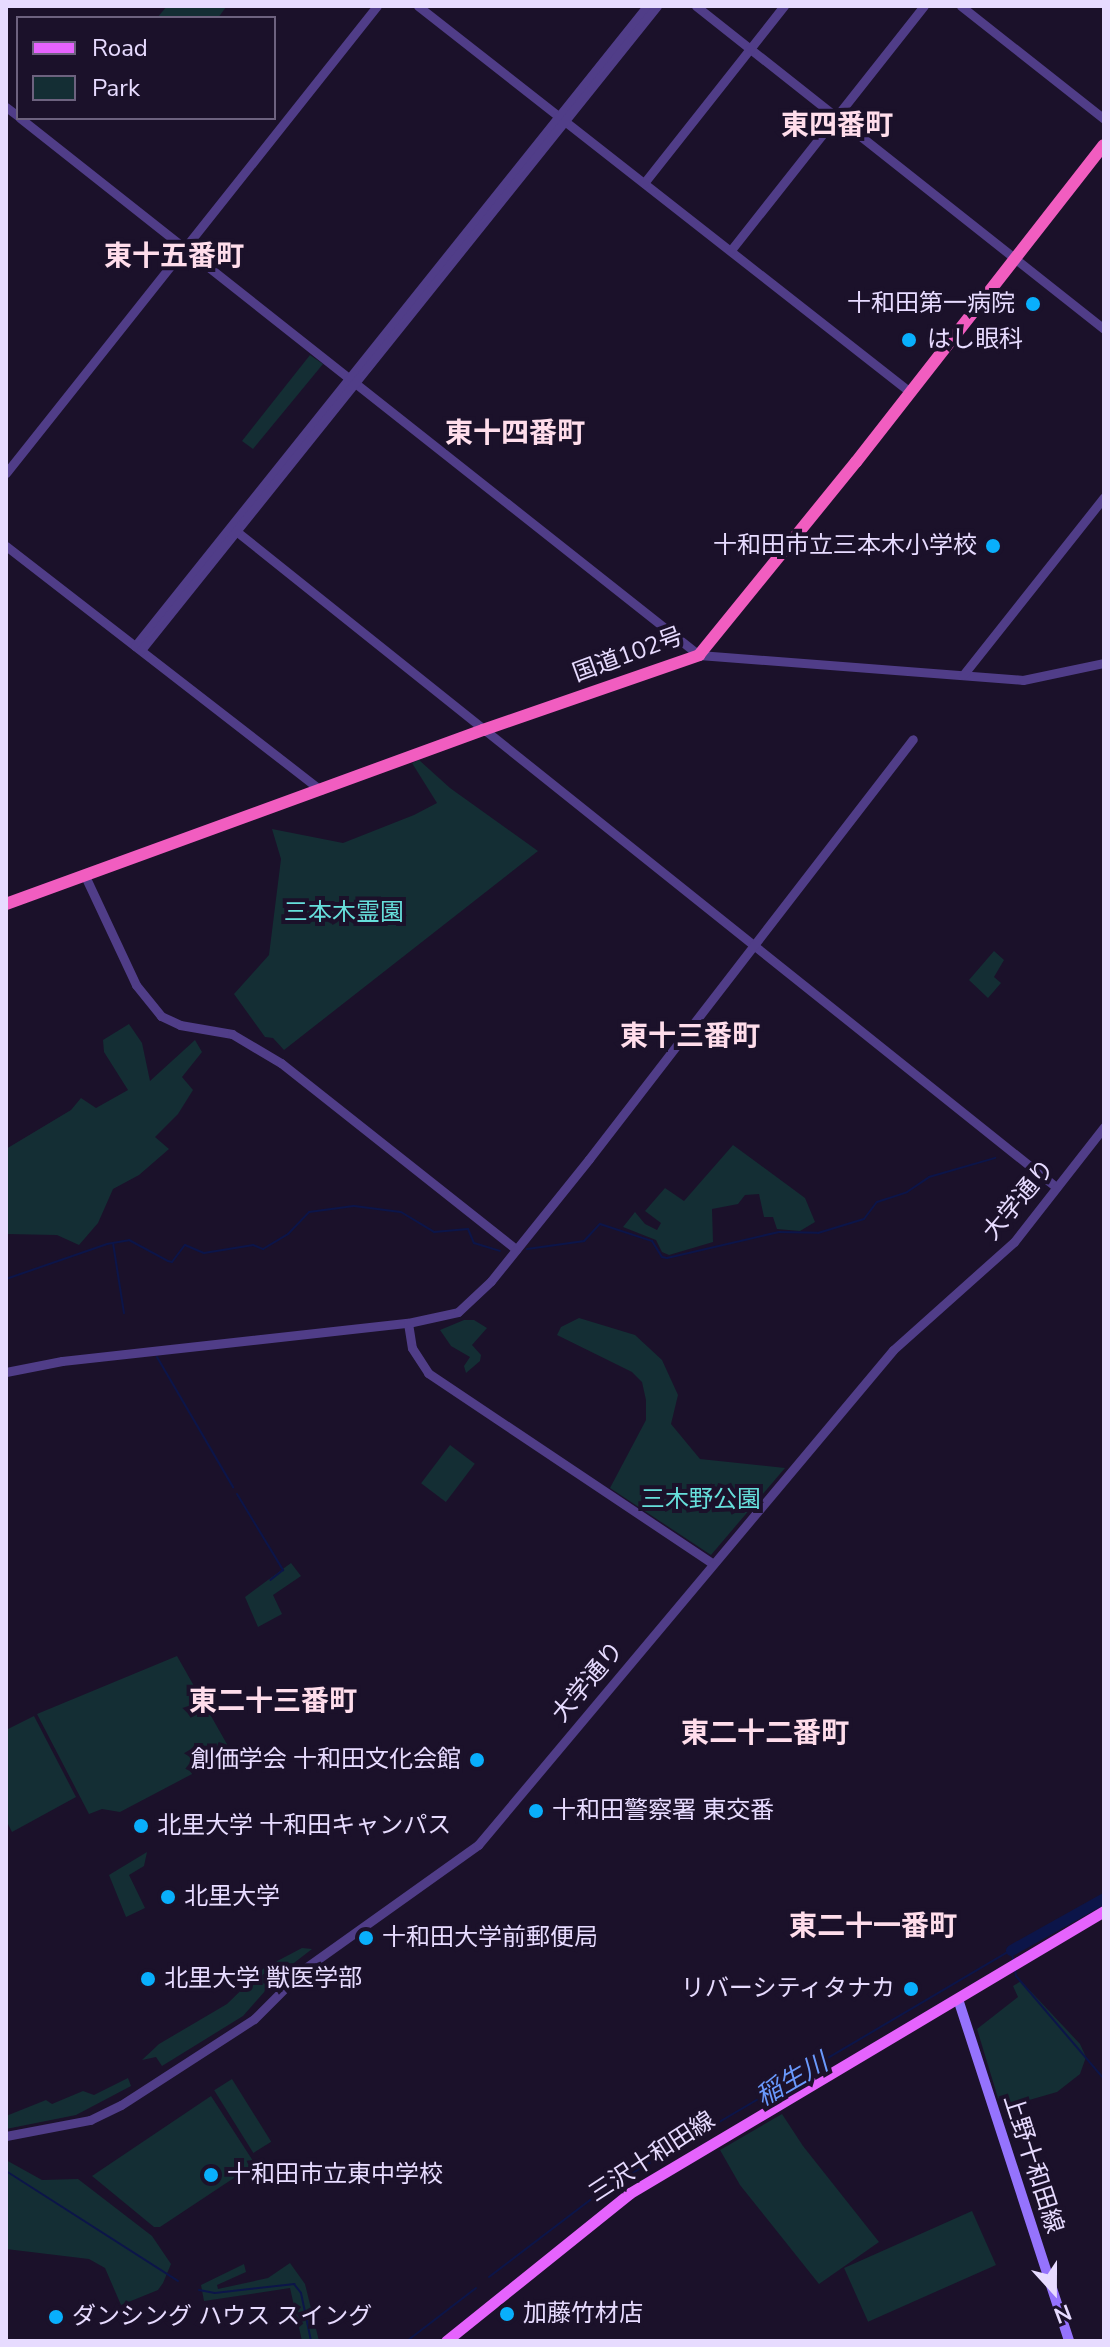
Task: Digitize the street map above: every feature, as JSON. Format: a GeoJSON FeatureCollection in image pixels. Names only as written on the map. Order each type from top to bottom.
{"type":"FeatureCollection","features":[{"type":"Feature","properties":{"kind":"highway","name":"国道102号"},"geometry":{"type":"LineString","coordinates":[[6,904],[483,730],[699,655],[1104,145]]}},
{"type":"Feature","properties":{"kind":"main road","name":"三沢十和田線"},"geometry":{"type":"LineString","coordinates":[[446,2341],[630,2193],[1104,1911]]}},
{"type":"Feature","properties":{"kind":"main road","name":"上野十和田線"},"geometry":{"type":"LineString","coordinates":[[958,1999],[1069,2341]]}},
{"type":"Feature","properties":{"kind":"street"},"geometry":{"type":"LineString","coordinates":[[6,473],[377,6]]}},
{"type":"Feature","properties":{"kind":"street"},"geometry":{"type":"LineString","coordinates":[[418,6],[910,392]]}},
{"type":"Feature","properties":{"kind":"street"},"geometry":{"type":"LineString","coordinates":[[562,119],[647,6]]}},
{"type":"Feature","properties":{"kind":"street"},"geometry":{"type":"LineString","coordinates":[[138,648],[562,119],[657,6]]}},
{"type":"Feature","properties":{"kind":"street"},"geometry":{"type":"LineString","coordinates":[[696,6],[1103,325]]}},
{"type":"Feature","properties":{"kind":"street"},"geometry":{"type":"LineString","coordinates":[[644,183],[784,6]]}},
{"type":"Feature","properties":{"kind":"street"},"geometry":{"type":"LineString","coordinates":[[731,250],[924,6]]}},
{"type":"Feature","properties":{"kind":"street"},"geometry":{"type":"LineString","coordinates":[[961,6],[1104,119]]}},
{"type":"Feature","properties":{"kind":"street"},"geometry":{"type":"LineString","coordinates":[[23,120],[699,655],[1030,679],[1104,663]]}},
{"type":"Feature","properties":{"kind":"street"},"geometry":{"type":"LineString","coordinates":[[963,675],[1104,497]]}},
{"type":"Feature","properties":{"kind":"street"},"geometry":{"type":"LineString","coordinates":[[234,529],[1056,1187]]}},
{"type":"Feature","properties":{"kind":"street"},"geometry":{"type":"LineString","coordinates":[[6,546],[321,790]]}},
{"type":"Feature","properties":{"kind":"street"},"geometry":{"type":"LineString","coordinates":[[6,1372],[62,1361],[408,1323],[458,1312],[491,1281],[913,739]]}},
{"type":"Feature","properties":{"kind":"street"},"geometry":{"type":"LineString","coordinates":[[85,876],[136,985],[161,1016],[180,1025],[232,1034],[281,1063],[516,1249]]}},
{"type":"Feature","properties":{"kind":"street","name":"大学通り"},"geometry":{"type":"LineString","coordinates":[[6,2136],[90,2120],[121,2105],[254,2019],[304,1969],[460,1860],[491,1830],[893,1350],[1014,1242],[1104,1127]]}},
{"type":"Feature","properties":{"kind":"street"},"geometry":{"type":"LineString","coordinates":[[408,1323],[412,1348],[428,1373],[713,1564]]}},
{"type":"Feature","properties":{"kind":"green space"},"geometry":{"type":"Polygon","coordinates":[[[167,6],[226,7],[219,16],[159,16],[167,6]]]}},
{"type":"Feature","properties":{"kind":"green space"},"geometry":{"type":"Polygon","coordinates":[[[310,355],[323,364],[253,449],[242,441],[310,355]]]}},
{"type":"Feature","properties":{"kind":"green space","name":"三本木霊園"},"geometry":{"type":"Polygon","coordinates":[[[419,760],[450,788],[538,851],[284,1050],[273,1038],[265,1037],[234,994],[269,955],[281,859],[272,829],[343,843],[414,815],[437,803],[412,763],[419,760]]]}},
{"type":"Feature","properties":{"kind":"green space"},"geometry":{"type":"Polygon","coordinates":[[[994,951],[1004,960],[994,977],[1001,983],[988,998],[969,980],[994,951]]]}},
{"type":"Feature","properties":{"kind":"green space"},"geometry":{"type":"Polygon","coordinates":[[[129,1024],[142,1043],[150,1081],[195,1040],[202,1052],[182,1077],[193,1090],[178,1114],[155,1137],[169,1149],[139,1175],[113,1189],[98,1223],[79,1245],[57,1235],[6,1234],[6,1149],[71,1110],[81,1098],[96,1108],[128,1090],[104,1052],[103,1040],[129,1024]]]}},
{"type":"Feature","properties":{"kind":"green space"},"geometry":{"type":"Polygon","coordinates":[[[733,1145],[805,1198],[815,1222],[800,1231],[777,1229],[773,1217],[764,1217],[759,1194],[745,1195],[738,1204],[712,1209],[713,1242],[669,1255],[662,1252],[656,1240],[623,1227],[635,1212],[645,1224],[657,1230],[661,1223],[645,1211],[665,1188],[684,1201],[733,1145]]]}},
{"type":"Feature","properties":{"kind":"green space","name":"三木野公園"},"geometry":{"type":"Polygon","coordinates":[[[579,1318],[635,1335],[662,1360],[678,1395],[671,1424],[700,1459],[785,1468],[711,1555],[610,1488],[646,1420],[646,1400],[642,1382],[632,1372],[557,1335],[561,1327],[579,1318]]]}},
{"type":"Feature","properties":{"kind":"green space"},"geometry":{"type":"Polygon","coordinates":[[[464,1320],[474,1320],[487,1328],[472,1345],[481,1355],[480,1361],[466,1373],[464,1366],[470,1357],[451,1346],[440,1330],[464,1320]]]}},
{"type":"Feature","properties":{"kind":"green space"},"geometry":{"type":"Polygon","coordinates":[[[450,1445],[475,1464],[446,1502],[421,1483],[450,1445]]]}},
{"type":"Feature","properties":{"kind":"green space"},"geometry":{"type":"Polygon","coordinates":[[[291,1563],[301,1576],[273,1595],[282,1614],[258,1627],[245,1597],[291,1563]]]}},
{"type":"Feature","properties":{"kind":"green space"},"geometry":{"type":"Polygon","coordinates":[[[177,1656],[232,1753],[120,1812],[102,1809],[89,1814],[37,1714],[177,1656]]]}},
{"type":"Feature","properties":{"kind":"green space"},"geometry":{"type":"Polygon","coordinates":[[[34,1716],[76,1797],[12,1832],[6,1820],[6,1730],[34,1716]]]}},
{"type":"Feature","properties":{"kind":"green space"},"geometry":{"type":"Polygon","coordinates":[[[147,1852],[144,1866],[129,1875],[145,1908],[126,1917],[109,1875],[147,1852]]]}},
{"type":"Feature","properties":{"kind":"green space"},"geometry":{"type":"Polygon","coordinates":[[[302,1948],[312,1949],[281,1973],[243,2016],[162,2066],[156,2057],[142,2060],[159,2044],[227,2004],[264,1968],[302,1948]]]}},
{"type":"Feature","properties":{"kind":"green space"},"geometry":{"type":"Polygon","coordinates":[[[1021,1981],[1080,2044],[1086,2057],[1080,2074],[1057,2092],[1015,2104],[998,2098],[977,2029],[1018,1997],[1013,1986],[1021,1981]]]}},
{"type":"Feature","properties":{"kind":"green space"},"geometry":{"type":"Polygon","coordinates":[[[128,2078],[131,2086],[76,2115],[6,2129],[6,2116],[46,2100],[52,2104],[83,2091],[94,2095],[128,2078]]]}},
{"type":"Feature","properties":{"kind":"green space"},"geometry":{"type":"Polygon","coordinates":[[[232,2079],[271,2142],[253,2153],[214,2090],[232,2079]]]}},
{"type":"Feature","properties":{"kind":"green space"},"geometry":{"type":"Polygon","coordinates":[[[211,2096],[255,2164],[160,2227],[154,2227],[92,2176],[211,2096]]]}},
{"type":"Feature","properties":{"kind":"green space"},"geometry":{"type":"Polygon","coordinates":[[[782,2114],[803,2146],[879,2242],[819,2284],[740,2185],[720,2150],[782,2114]]]}},
{"type":"Feature","properties":{"kind":"green space"},"geometry":{"type":"Polygon","coordinates":[[[6,2160],[42,2180],[78,2179],[152,2236],[171,2264],[158,2290],[121,2305],[105,2268],[89,2259],[6,2249],[6,2160]]]}},
{"type":"Feature","properties":{"kind":"green space"},"geometry":{"type":"Polygon","coordinates":[[[972,2211],[996,2265],[868,2322],[844,2268],[972,2211]]]}},
{"type":"Feature","properties":{"kind":"green space"},"geometry":{"type":"Polygon","coordinates":[[[290,2263],[305,2284],[319,2341],[302,2341],[290,2288],[204,2301],[201,2285],[244,2264],[246,2272],[217,2285],[218,2289],[268,2278],[290,2263]]]}},
{"type":"Feature","properties":{"kind":"waterway"},"geometry":{"type":"LineString","coordinates":[[527,1249],[584,1241],[600,1224],[652,1241],[662,1257],[667,1258],[779,1232],[818,1233],[864,1219],[877,1202],[907,1192],[929,1177],[995,1158]]}},
{"type":"Feature","properties":{"kind":"waterway"},"geometry":{"type":"LineString","coordinates":[[6,1279],[107,1244],[129,1240],[172,1262],[185,1245],[204,1253],[253,1245],[263,1249],[288,1234],[309,1212],[354,1206],[401,1212],[434,1232],[468,1229],[474,1243],[500,1251]]}},
{"type":"Feature","properties":{"kind":"waterway"},"geometry":{"type":"LineString","coordinates":[[113,1243],[124,1313]]}},
{"type":"Feature","properties":{"kind":"waterway"},"geometry":{"type":"LineString","coordinates":[[157,1357],[233,1487]]}},
{"type":"Feature","properties":{"kind":"waterway"},"geometry":{"type":"LineString","coordinates":[[237,1494],[283,1570],[270,1580]]}},
{"type":"Feature","properties":{"kind":"waterway","name":"稲生川"},"geometry":{"type":"LineString","coordinates":[[1011,1950],[1104,1898]]}},
{"type":"Feature","properties":{"kind":"waterway","name":"稲生川"},"geometry":{"type":"LineString","coordinates":[[489,2277],[602,2191],[1011,1950],[1013,1959]]}},
{"type":"Feature","properties":{"kind":"waterway"},"geometry":{"type":"LineString","coordinates":[[1015,1969],[1016,1976],[1104,2079]]}},
{"type":"Feature","properties":{"kind":"waterway"},"geometry":{"type":"LineString","coordinates":[[6,2171],[178,2281]]}},
{"type":"Feature","properties":{"kind":"waterway"},"geometry":{"type":"LineString","coordinates":[[199,2290],[215,2293],[294,2284],[301,2293],[311,2341]]}},
{"type":"Feature","properties":{"kind":"waterway","name":"稲生川"},"geometry":{"type":"LineString","coordinates":[[407,2341],[476,2288]]}},
{"type":"Feature","properties":{"kind":"place","name":"十和田第一病院"},"geometry":{"type":"Point","coordinates":[1033,304]}},
{"type":"Feature","properties":{"kind":"place","name":"はし眼科"},"geometry":{"type":"Point","coordinates":[909,340]}},
{"type":"Feature","properties":{"kind":"place","name":"十和田市立三本木小学校"},"geometry":{"type":"Point","coordinates":[993,546]}},
{"type":"Feature","properties":{"kind":"place","name":"創価学会 十和田文化会館"},"geometry":{"type":"Point","coordinates":[477,1760]}},
{"type":"Feature","properties":{"kind":"place","name":"十和田警察署 東交番"},"geometry":{"type":"Point","coordinates":[536,1811]}},
{"type":"Feature","properties":{"kind":"place","name":"北里大学 十和田キャンパス"},"geometry":{"type":"Point","coordinates":[141,1826]}},
{"type":"Feature","properties":{"kind":"place","name":"北里大学"},"geometry":{"type":"Point","coordinates":[168,1897]}},
{"type":"Feature","properties":{"kind":"place","name":"十和田大学前郵便局"},"geometry":{"type":"Point","coordinates":[366,1938]}},
{"type":"Feature","properties":{"kind":"place","name":"北里大学 獣医学部"},"geometry":{"type":"Point","coordinates":[148,1979]}},
{"type":"Feature","properties":{"kind":"place","name":"リバーシティタナカ"},"geometry":{"type":"Point","coordinates":[911,1989]}},
{"type":"Feature","properties":{"kind":"place","name":"十和田市立東中学校"},"geometry":{"type":"Point","coordinates":[211,2175]}},
{"type":"Feature","properties":{"kind":"place","name":"加藤竹材店"},"geometry":{"type":"Point","coordinates":[507,2314]}},
{"type":"Feature","properties":{"kind":"place","name":"ダンシング ハウス スイング"},"geometry":{"type":"Point","coordinates":[56,2317]}},
{"type":"Feature","properties":{"kind":"district","name":"東四番町"},"geometry":{"type":"Point","coordinates":[837,125]}},
{"type":"Feature","properties":{"kind":"district","name":"東十五番町"},"geometry":{"type":"Point","coordinates":[174,256]}},
{"type":"Feature","properties":{"kind":"district","name":"東十四番町"},"geometry":{"type":"Point","coordinates":[515,433]}},
{"type":"Feature","properties":{"kind":"district","name":"東十三番町"},"geometry":{"type":"Point","coordinates":[690,1036]}},
{"type":"Feature","properties":{"kind":"district","name":"東二十三番町"},"geometry":{"type":"Point","coordinates":[273,1701]}},
{"type":"Feature","properties":{"kind":"district","name":"東二十二番町"},"geometry":{"type":"Point","coordinates":[765,1733]}},
{"type":"Feature","properties":{"kind":"district","name":"東二十一番町"},"geometry":{"type":"Point","coordinates":[873,1926]}}]}
